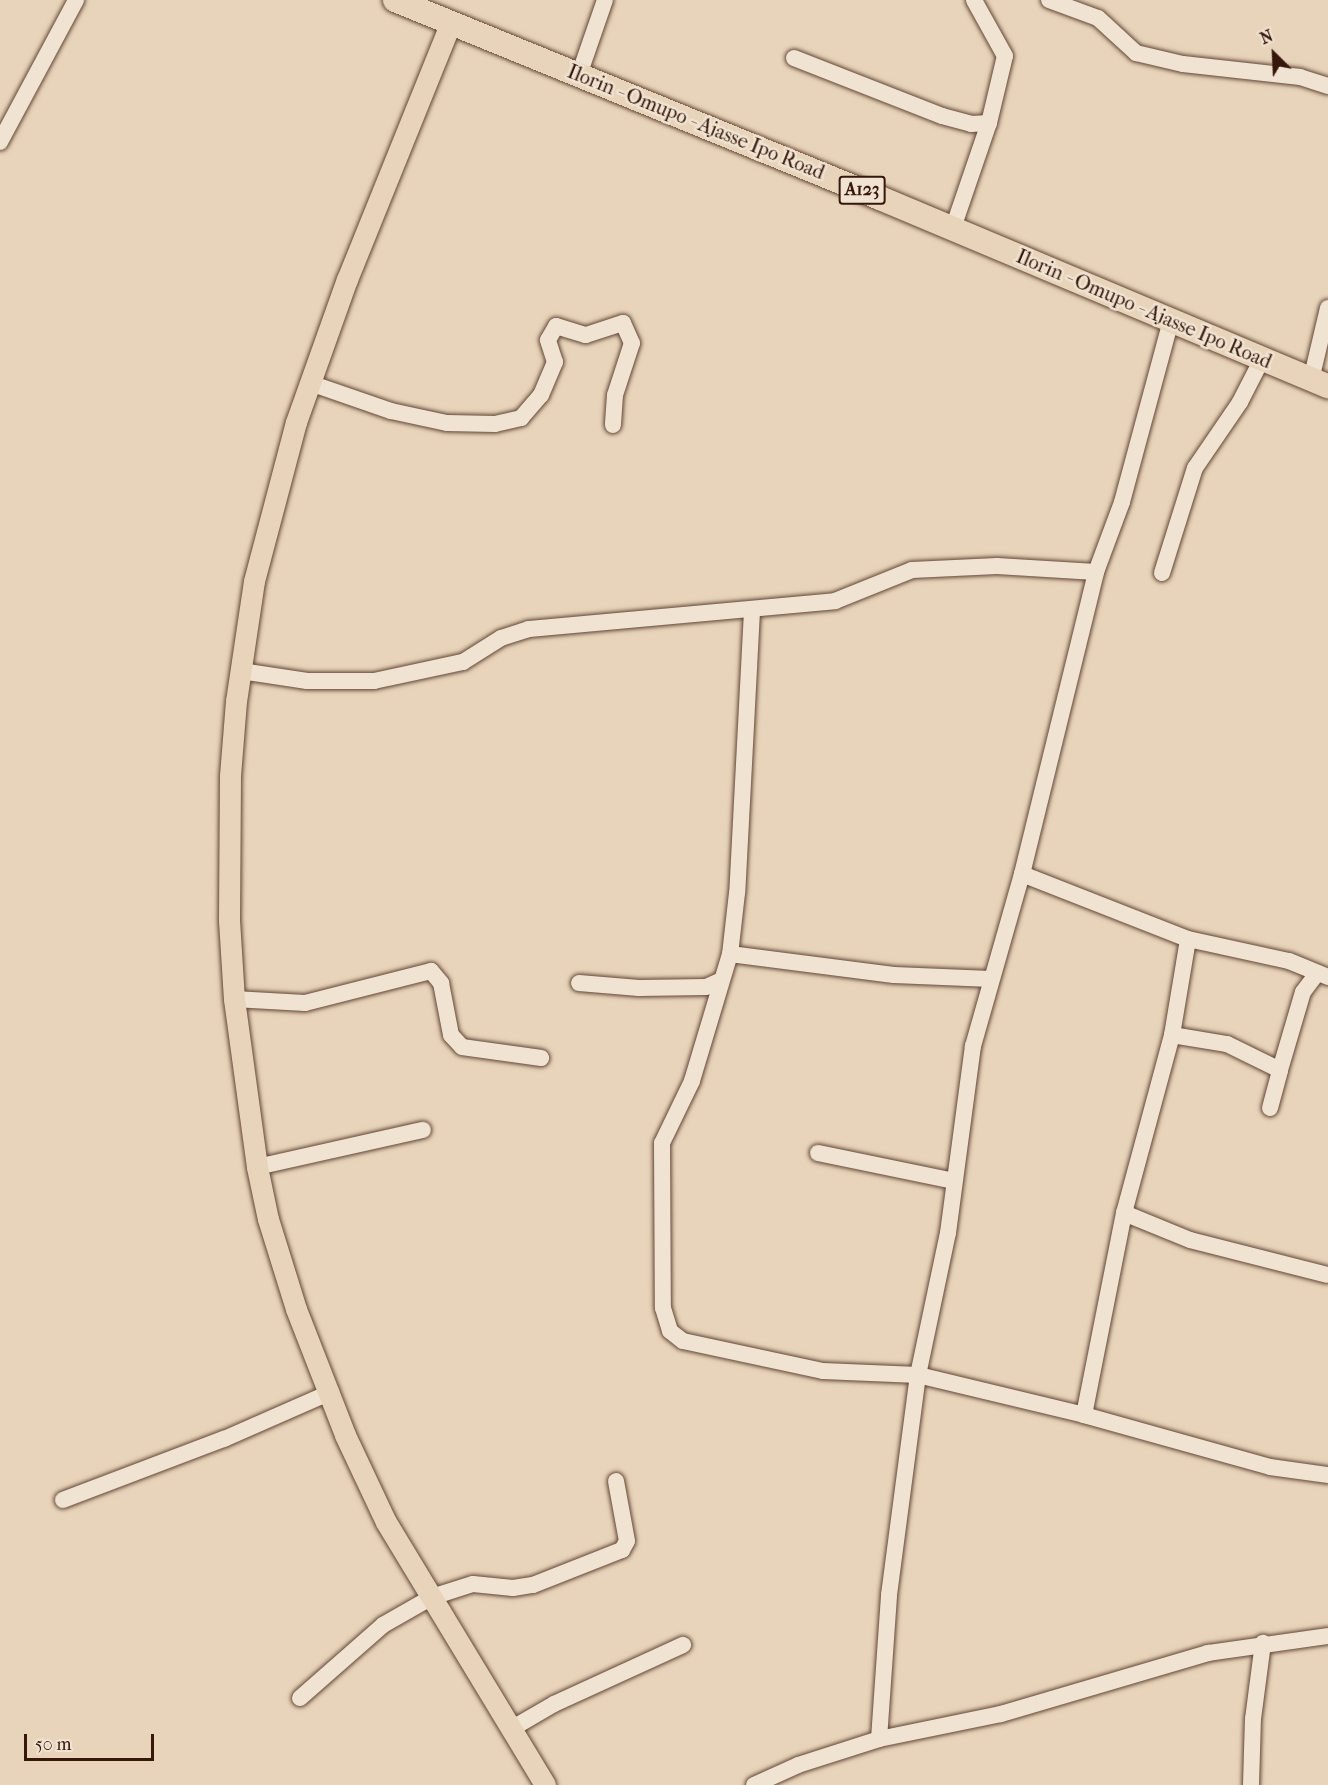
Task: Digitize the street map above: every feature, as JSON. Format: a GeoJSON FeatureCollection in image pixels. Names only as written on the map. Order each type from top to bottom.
{"type":"FeatureCollection","features":[{"type":"Feature","properties":{"kind":"highway","name":"Ilorin - Omupo - Ajasse Ipo Road"},"geometry":{"type":"LineString","coordinates":[[395,0],[953,228],[1319,383]]}},
{"type":"Feature","properties":{"kind":"main road"},"geometry":{"type":"LineString","coordinates":[[451,22],[347,279],[296,422],[255,582],[241,671],[229,800],[229,920],[234,999],[257,1167],[268,1219],[296,1309],[331,1392],[345,1435],[386,1522],[545,1785]]}},
{"type":"Feature","properties":{"kind":"street"},"geometry":{"type":"LineString","coordinates":[[0,142],[76,0]]}},
{"type":"Feature","properties":{"kind":"street"},"geometry":{"type":"LineString","coordinates":[[579,75],[596,37],[605,0]]}},
{"type":"Feature","properties":{"kind":"street"},"geometry":{"type":"LineString","coordinates":[[953,228],[989,123],[1005,56],[974,0]]}},
{"type":"Feature","properties":{"kind":"street"},"geometry":{"type":"LineString","coordinates":[[1049,0],[1098,18],[1136,53],[1183,64],[1300,77],[1328,86]]}},
{"type":"Feature","properties":{"kind":"street"},"geometry":{"type":"LineString","coordinates":[[794,58],[942,116],[971,124],[989,123]]}},
{"type":"Feature","properties":{"kind":"street"},"geometry":{"type":"LineString","coordinates":[[1319,383],[1328,308]]}},
{"type":"Feature","properties":{"kind":"street"},"geometry":{"type":"LineString","coordinates":[[879,1738],[889,1595],[918,1375],[948,1233],[973,1046],[1022,874],[1096,572],[1122,502],[1171,320]]}},
{"type":"Feature","properties":{"kind":"street"},"geometry":{"type":"LineString","coordinates":[[310,383],[402,413],[447,423],[495,424],[521,418],[541,394],[555,362],[548,340],[556,326],[586,335],[623,323],[632,343],[615,395],[613,425]]}},
{"type":"Feature","properties":{"kind":"street"},"geometry":{"type":"LineString","coordinates":[[1162,573],[1195,468],[1240,402],[1262,359]]}},
{"type":"Feature","properties":{"kind":"street"},"geometry":{"type":"LineString","coordinates":[[241,671],[307,681],[374,681],[463,662],[501,638],[529,629],[604,620],[752,611],[835,601],[912,570],[997,566],[1096,572]]}},
{"type":"Feature","properties":{"kind":"street"},"geometry":{"type":"LineString","coordinates":[[752,611],[737,892],[730,954],[692,1081],[662,1143],[665,1323],[683,1341],[823,1371],[918,1375],[1084,1415],[1270,1467],[1328,1475]]}},
{"type":"Feature","properties":{"kind":"street"},"geometry":{"type":"LineString","coordinates":[[1022,874],[1188,939],[1289,961],[1322,976],[1303,992],[1270,1108]]}},
{"type":"Feature","properties":{"kind":"street"},"geometry":{"type":"LineString","coordinates":[[1084,1415],[1124,1213],[1172,1035],[1188,939]]}},
{"type":"Feature","properties":{"kind":"street"},"geometry":{"type":"LineString","coordinates":[[730,954],[894,975],[991,979]]}},
{"type":"Feature","properties":{"kind":"street"},"geometry":{"type":"LineString","coordinates":[[234,999],[305,1003],[431,971],[441,983],[451,1035],[462,1047],[541,1058]]}},
{"type":"Feature","properties":{"kind":"street"},"geometry":{"type":"LineString","coordinates":[[579,983],[639,988],[706,987],[722,980]]}},
{"type":"Feature","properties":{"kind":"street"},"geometry":{"type":"LineString","coordinates":[[1172,1035],[1227,1044],[1280,1070]]}},
{"type":"Feature","properties":{"kind":"street"},"geometry":{"type":"LineString","coordinates":[[257,1167],[423,1130]]}},
{"type":"Feature","properties":{"kind":"street"},"geometry":{"type":"LineString","coordinates":[[818,1153],[954,1181]]}},
{"type":"Feature","properties":{"kind":"street"},"geometry":{"type":"LineString","coordinates":[[1124,1213],[1190,1240],[1327,1275]]}},
{"type":"Feature","properties":{"kind":"street"},"geometry":{"type":"LineString","coordinates":[[63,1500],[224,1439],[331,1392]]}},
{"type":"Feature","properties":{"kind":"street"},"geometry":{"type":"LineString","coordinates":[[300,1698],[383,1625],[432,1597],[473,1584],[513,1588],[533,1585],[622,1550],[627,1541],[616,1481]]}},
{"type":"Feature","properties":{"kind":"street"},"geometry":{"type":"LineString","coordinates":[[754,1785],[798,1765],[879,1738],[1001,1714],[1208,1653],[1328,1635]]}},
{"type":"Feature","properties":{"kind":"street"},"geometry":{"type":"LineString","coordinates":[[1251,1785],[1253,1719],[1263,1643]]}},
{"type":"Feature","properties":{"kind":"street"},"geometry":{"type":"LineString","coordinates":[[511,1729],[554,1704],[683,1645]]}}]}
